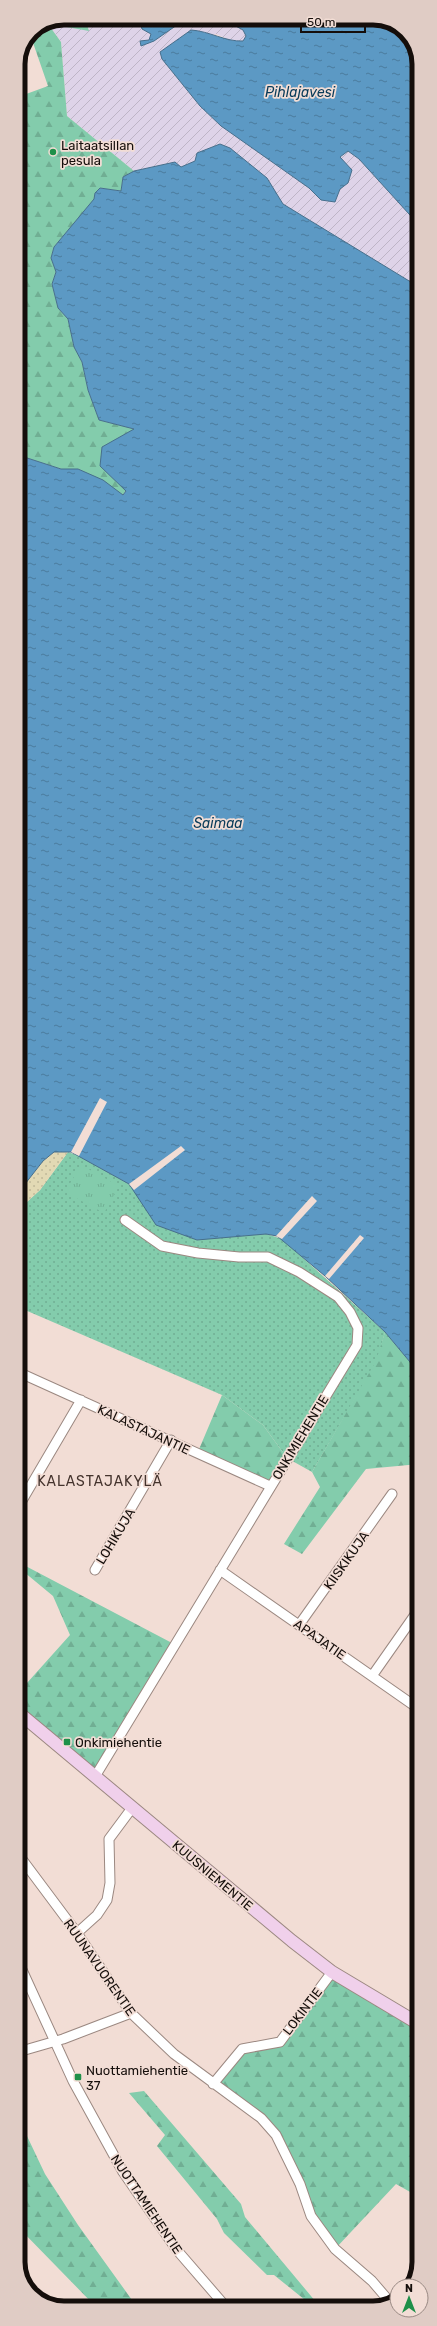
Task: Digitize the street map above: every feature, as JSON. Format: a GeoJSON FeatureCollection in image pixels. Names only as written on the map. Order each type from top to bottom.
{"type":"FeatureCollection","features":[{"type":"Feature","properties":{"kind":"street","name":"ONKIMIEHENTIE"},"geometry":{"type":"LineString","coordinates":[[96,1774],[357,1345],[358,1328],[350,1312],[338,1297],[299,1272],[268,1257],[239,1257],[198,1253],[162,1246],[125,1220]]}},
{"type":"Feature","properties":{"kind":"street","name":"KALASTAJANTIE"},"geometry":{"type":"LineString","coordinates":[[25,1375],[172,1440],[270,1486]]}},
{"type":"Feature","properties":{"kind":"street"},"geometry":{"type":"LineString","coordinates":[[25,1495],[81,1400]]}},
{"type":"Feature","properties":{"kind":"street","name":"LOHIKUJA"},"geometry":{"type":"LineString","coordinates":[[95,1570],[172,1440]]}},
{"type":"Feature","properties":{"kind":"street","name":"KIISKIKUJA"},"geometry":{"type":"LineString","coordinates":[[299,1625],[392,1494]]}},
{"type":"Feature","properties":{"kind":"street","name":"APAJATIE"},"geometry":{"type":"LineString","coordinates":[[220,1570],[412,1704]]}},
{"type":"Feature","properties":{"kind":"street"},"geometry":{"type":"LineString","coordinates":[[372,1676],[412,1619]]}},
{"type":"Feature","properties":{"kind":"street","name":"KUUSNIEMENTIE"},"geometry":{"type":"LineString","coordinates":[[25,1718],[96,1774],[132,1808],[332,1972],[412,2020]]}},
{"type":"Feature","properties":{"kind":"street"},"geometry":{"type":"LineString","coordinates":[[77,1933],[97,1915],[106,1900],[110,1883],[109,1839],[132,1808]]}},
{"type":"Feature","properties":{"kind":"street","name":"RUUNAVUORENTIE"},"geometry":{"type":"LineString","coordinates":[[25,1863],[77,1933],[132,2013],[174,2054],[213,2084],[262,2118],[276,2135],[300,2184],[311,2216],[335,2249],[372,2281],[387,2299]]}},
{"type":"Feature","properties":{"kind":"street","name":"LOKINTIE"},"geometry":{"type":"LineString","coordinates":[[213,2084],[242,2050],[280,2042],[332,1972]]}},
{"type":"Feature","properties":{"kind":"street","name":"NUOTTAMIEHENTIE"},"geometry":{"type":"LineString","coordinates":[[25,1976],[73,2081],[123,2172],[176,2249],[221,2301]]}},
{"type":"Feature","properties":{"kind":"street"},"geometry":{"type":"LineString","coordinates":[[25,2050],[56,2042],[132,2013]]}},
{"type":"Feature","properties":{"kind":"shaded area"},"geometry":{"type":"Polygon","coordinates":[[[87,25],[141,25],[142,29],[151,34],[149,40],[154,41],[177,25],[234,25],[243,30],[246,36],[243,41],[234,42],[216,34],[162,59],[200,106],[221,126],[309,188],[321,200],[340,157],[348,151],[359,159],[412,217],[412,283],[283,204],[267,178],[230,148],[220,144],[197,153],[195,161],[181,167],[174,162],[134,171],[67,116],[61,42],[51,28],[59,26],[89,30],[87,25]]]}},
{"type":"Feature","properties":{"kind":"green space"},"geometry":{"type":"Polygon","coordinates":[[[87,25],[89,31],[59,26],[87,25]]]}},
{"type":"Feature","properties":{"kind":"green space"},"geometry":{"type":"Polygon","coordinates":[[[51,28],[61,42],[67,116],[134,171],[123,177],[121,191],[100,188],[96,193],[95,199],[54,247],[51,258],[56,272],[52,284],[58,308],[68,319],[74,347],[82,362],[88,390],[99,420],[135,429],[100,466],[126,490],[123,495],[78,469],[61,469],[25,457],[25,94],[48,86],[33,41],[36,36],[51,28]]]}},
{"type":"Feature","properties":{"kind":"green space"},"geometry":{"type":"Polygon","coordinates":[[[68,1152],[79,1156],[129,1184],[134,1190],[282,1239],[385,1332],[377,1361],[312,1472],[287,1458],[263,1425],[222,1395],[25,1310],[25,1204],[40,1190],[68,1152]]]}},
{"type":"Feature","properties":{"kind":"green space"},"geometry":{"type":"Polygon","coordinates":[[[81,1165],[119,1186],[104,1213],[65,1192],[81,1165]]]}},
{"type":"Feature","properties":{"kind":"green space"},"geometry":{"type":"Polygon","coordinates":[[[385,1332],[410,1362],[412,1367],[412,1465],[366,1469],[302,1554],[284,1544],[320,1487],[312,1472],[376,1361],[385,1332]]]}},
{"type":"Feature","properties":{"kind":"green space"},"geometry":{"type":"Polygon","coordinates":[[[222,1395],[263,1425],[287,1458],[270,1486],[197,1454],[222,1395]]]}},
{"type":"Feature","properties":{"kind":"green space"},"geometry":{"type":"Polygon","coordinates":[[[25,1566],[172,1643],[96,1775],[25,1718],[25,1685],[70,1635],[53,1596],[25,1573],[25,1566]]]}},
{"type":"Feature","properties":{"kind":"green space"},"geometry":{"type":"Polygon","coordinates":[[[332,1976],[412,2027],[412,2193],[396,2184],[335,2249],[311,2216],[276,2135],[213,2084],[242,2049],[280,2042],[332,1976]]]}},
{"type":"Feature","properties":{"kind":"green space"},"geometry":{"type":"Polygon","coordinates":[[[144,2091],[241,2204],[245,2217],[315,2301],[306,2301],[274,2275],[267,2275],[224,2233],[217,2219],[157,2146],[165,2135],[129,2093],[144,2091]]]}},
{"type":"Feature","properties":{"kind":"green space"},"geometry":{"type":"Polygon","coordinates":[[[25,2132],[45,2174],[78,2225],[134,2301],[90,2301],[25,2234],[25,2132]]]}},
{"type":"Feature","properties":{"kind":"sand"},"geometry":{"type":"Polygon","coordinates":[[[54,1152],[68,1152],[40,1190],[25,1204],[25,1184],[43,1161],[54,1152]]]}},
{"type":"Feature","properties":{"kind":"water"},"geometry":{"type":"Polygon","coordinates":[[[141,25],[177,25],[154,41],[141,46],[140,41],[149,40],[151,34],[142,29],[141,25]]]}},
{"type":"Feature","properties":{"kind":"water","name":"Pihlajavesi"},"geometry":{"type":"Polygon","coordinates":[[[234,25],[376,25],[388,28],[401,36],[408,47],[412,59],[412,217],[359,159],[348,151],[340,157],[352,170],[348,183],[340,189],[335,202],[321,200],[309,188],[221,126],[200,106],[162,59],[160,52],[191,30],[204,32],[230,40],[243,41],[246,36],[243,30],[234,25]]]}},
{"type":"Feature","properties":{"kind":"water","name":"Saimaa"},"geometry":{"type":"Polygon","coordinates":[[[220,144],[230,148],[267,178],[283,204],[412,283],[412,1367],[410,1362],[385,1332],[325,1276],[277,1236],[266,1234],[197,1240],[156,1225],[129,1184],[71,1152],[54,1152],[43,1161],[25,1184],[25,457],[61,469],[78,469],[103,480],[123,495],[126,491],[100,466],[102,447],[134,429],[99,420],[88,390],[82,362],[74,347],[68,319],[58,308],[52,284],[56,272],[51,258],[54,247],[94,199],[95,193],[100,188],[121,191],[123,177],[134,171],[175,162],[181,167],[195,161],[197,153],[220,144]]]}},
{"type":"Feature","properties":{"kind":"pier"},"geometry":{"type":"Polygon","coordinates":[[[100,1098],[107,1102],[79,1156],[71,1152],[100,1098]]]}},
{"type":"Feature","properties":{"kind":"pier"},"geometry":{"type":"Polygon","coordinates":[[[181,1146],[185,1150],[134,1190],[129,1184],[181,1146]]]}},
{"type":"Feature","properties":{"kind":"pier"},"geometry":{"type":"Polygon","coordinates":[[[312,1196],[317,1201],[282,1239],[276,1236],[312,1196]]]}},
{"type":"Feature","properties":{"kind":"pier"},"geometry":{"type":"Polygon","coordinates":[[[360,1235],[364,1238],[329,1279],[325,1276],[360,1235]]]}},
{"type":"Feature","properties":{"kind":"place","name":"Laitaatsillan pesula"},"geometry":{"type":"Point","coordinates":[53,152]}},
{"type":"Feature","properties":{"kind":"place","name":"Onkimiehentie"},"geometry":{"type":"Point","coordinates":[67,1742]}},
{"type":"Feature","properties":{"kind":"place","name":"Nuottamiehentie 37"},"geometry":{"type":"Point","coordinates":[78,2077]}},
{"type":"Feature","properties":{"kind":"district","name":"KALASTAJAKYLÄ"},"geometry":{"type":"Point","coordinates":[100,1481]}}]}
